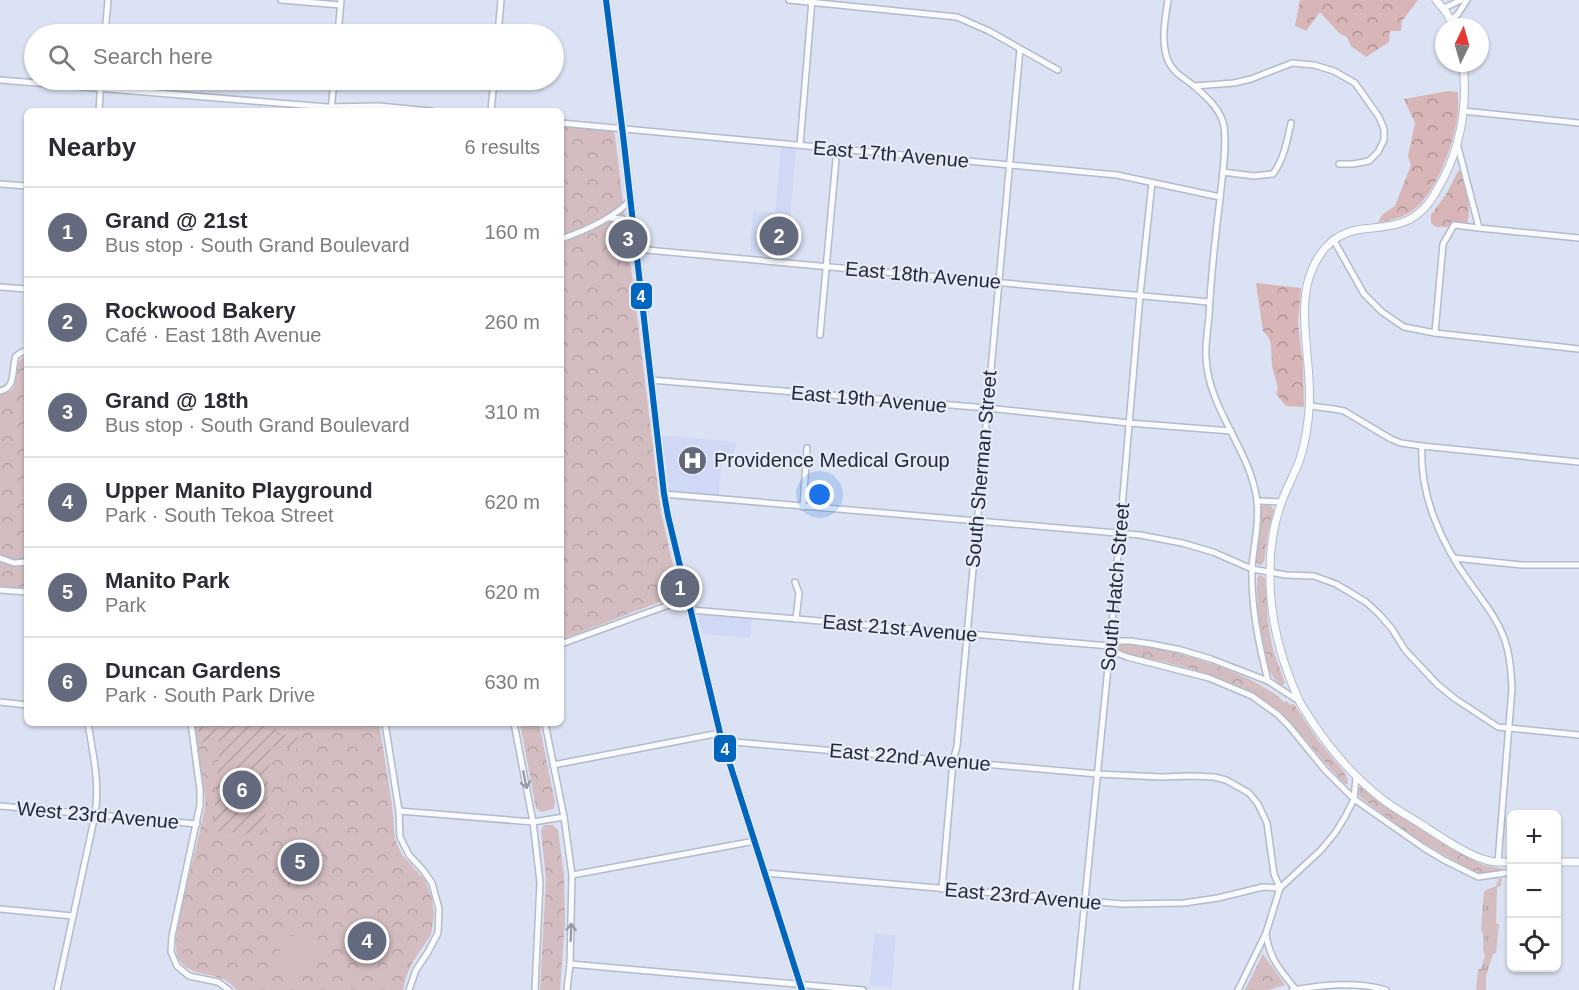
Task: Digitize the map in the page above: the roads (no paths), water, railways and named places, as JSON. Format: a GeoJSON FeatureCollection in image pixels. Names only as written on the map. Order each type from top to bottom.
{"type":"FeatureCollection","features":[{"type":"Feature","properties":{"kind":"main road"},"geometry":{"type":"LineString","coordinates":[[606,0],[623,128],[664,494],[722,737],[801,987]]}},
{"type":"Feature","properties":{"kind":"street"},"geometry":{"type":"LineString","coordinates":[[106,24],[108,0]]}},
{"type":"Feature","properties":{"kind":"street"},"geometry":{"type":"LineString","coordinates":[[281,0],[341,2],[339,24]]}},
{"type":"Feature","properties":{"kind":"street"},"geometry":{"type":"LineString","coordinates":[[499,24],[501,0]]}},
{"type":"Feature","properties":{"kind":"street"},"geometry":{"type":"LineString","coordinates":[[789,0],[957,17],[1058,70]]}},
{"type":"Feature","properties":{"kind":"street"},"geometry":{"type":"LineString","coordinates":[[1168,0],[1164,47],[1167,61],[1178,75],[1194,86],[1215,106],[1224,124],[1223,172],[1209,302],[1206,357],[1213,392],[1248,466],[1257,501],[1252,569],[1256,622],[1268,681]]}},
{"type":"Feature","properties":{"kind":"street"},"geometry":{"type":"LineString","coordinates":[[1436,0],[1450,18]]}},
{"type":"Feature","properties":{"kind":"street"},"geometry":{"type":"LineString","coordinates":[[1443,8],[1461,0]]}},
{"type":"Feature","properties":{"kind":"street"},"geometry":{"type":"LineString","coordinates":[[1456,18],[1467,0]]}},
{"type":"Feature","properties":{"kind":"street"},"geometry":{"type":"LineString","coordinates":[[800,145],[812,1]]}},
{"type":"Feature","properties":{"kind":"street","name":"South Sherman Street"},"geometry":{"type":"LineString","coordinates":[[942,889],[1020,49]]}},
{"type":"Feature","properties":{"kind":"street"},"geometry":{"type":"LineString","coordinates":[[1194,86],[1234,83],[1292,63],[1314,65],[1334,71],[1355,83],[1379,117],[1384,129],[1384,140],[1378,152],[1369,162],[1339,164]]}},
{"type":"Feature","properties":{"kind":"street"},"geometry":{"type":"LineString","coordinates":[[1463,72],[1463,111],[1458,147],[1443,179],[1423,210],[1408,221],[1387,227],[1355,230],[1334,240],[1325,247],[1308,280],[1305,326],[1310,406],[1304,445],[1282,502],[1271,551],[1272,610],[1279,649],[1299,701],[1320,733],[1356,777],[1383,800],[1436,834],[1479,857],[1507,862]]}},
{"type":"Feature","properties":{"kind":"street"},"geometry":{"type":"LineString","coordinates":[[0,80],[24,82]]}},
{"type":"Feature","properties":{"kind":"street"},"geometry":{"type":"LineString","coordinates":[[99,108],[101,90]]}},
{"type":"Feature","properties":{"kind":"street"},"geometry":{"type":"LineString","coordinates":[[123,90],[320,108]]}},
{"type":"Feature","properties":{"kind":"street"},"geometry":{"type":"LineString","coordinates":[[331,108],[333,90]]}},
{"type":"Feature","properties":{"kind":"street"},"geometry":{"type":"LineString","coordinates":[[490,108],[493,90]]}},
{"type":"Feature","properties":{"kind":"street"},"geometry":{"type":"LineString","coordinates":[[347,108],[379,106],[400,108]]}},
{"type":"Feature","properties":{"kind":"street"},"geometry":{"type":"LineString","coordinates":[[1463,111],[1579,123]]}},
{"type":"Feature","properties":{"kind":"street","name":"East 17th Avenue"},"geometry":{"type":"LineString","coordinates":[[564,123],[1117,175],[1220,197]]}},
{"type":"Feature","properties":{"kind":"street"},"geometry":{"type":"LineString","coordinates":[[1223,172],[1254,176],[1273,174],[1282,158],[1291,123]]}},
{"type":"Feature","properties":{"kind":"street"},"geometry":{"type":"LineString","coordinates":[[1458,147],[1479,228]]}},
{"type":"Feature","properties":{"kind":"street"},"geometry":{"type":"LineString","coordinates":[[820,335],[837,148]]}},
{"type":"Feature","properties":{"kind":"street","name":"South Hatch Street"},"geometry":{"type":"LineString","coordinates":[[1076,990],[1152,183]]}},
{"type":"Feature","properties":{"kind":"street"},"geometry":{"type":"LineString","coordinates":[[0,184],[24,186]]}},
{"type":"Feature","properties":{"kind":"street"},"geometry":{"type":"LineString","coordinates":[[564,237],[605,219],[619,211],[631,199]]}},
{"type":"Feature","properties":{"kind":"street"},"geometry":{"type":"LineString","coordinates":[[605,219],[623,219],[634,228]]}},
{"type":"Feature","properties":{"kind":"street"},"geometry":{"type":"LineString","coordinates":[[1435,333],[1445,240],[1454,225],[1579,237]]}},
{"type":"Feature","properties":{"kind":"street"},"geometry":{"type":"LineString","coordinates":[[1334,240],[1364,294],[1382,312],[1404,327],[1435,333],[1579,349]]}},
{"type":"Feature","properties":{"kind":"street","name":"East 18th Avenue"},"geometry":{"type":"LineString","coordinates":[[636,249],[1209,302]]}},
{"type":"Feature","properties":{"kind":"street"},"geometry":{"type":"LineString","coordinates":[[0,287],[24,289]]}},
{"type":"Feature","properties":{"kind":"street"},"geometry":{"type":"LineString","coordinates":[[0,391],[9,387],[15,358],[24,352]]}},
{"type":"Feature","properties":{"kind":"street","name":"East 19th Avenue"},"geometry":{"type":"LineString","coordinates":[[651,381],[987,408],[1231,431]]}},
{"type":"Feature","properties":{"kind":"street"},"geometry":{"type":"LineString","coordinates":[[1310,406],[1344,411],[1401,443],[1579,462]]}},
{"type":"Feature","properties":{"kind":"street"},"geometry":{"type":"LineString","coordinates":[[1422,446],[1422,473],[1436,522],[1454,558],[1504,637],[1510,665],[1512,688],[1498,862]]}},
{"type":"Feature","properties":{"kind":"street"},"geometry":{"type":"LineString","coordinates":[[803,507],[807,448]]}},
{"type":"Feature","properties":{"kind":"street"},"geometry":{"type":"LineString","coordinates":[[664,494],[1140,535],[1213,552],[1252,569],[1321,578],[1366,602],[1392,629],[1405,650],[1437,684],[1498,727],[1579,735]]}},
{"type":"Feature","properties":{"kind":"street"},"geometry":{"type":"LineString","coordinates":[[1257,501],[1282,502]]}},
{"type":"Feature","properties":{"kind":"street"},"geometry":{"type":"LineString","coordinates":[[0,558],[24,562]]}},
{"type":"Feature","properties":{"kind":"street"},"geometry":{"type":"LineString","coordinates":[[1454,558],[1521,565],[1579,565]]}},
{"type":"Feature","properties":{"kind":"street"},"geometry":{"type":"LineString","coordinates":[[795,582],[799,593],[796,619]]}},
{"type":"Feature","properties":{"kind":"street"},"geometry":{"type":"LineString","coordinates":[[0,590],[24,592]]}},
{"type":"Feature","properties":{"kind":"street"},"geometry":{"type":"LineString","coordinates":[[564,643],[688,597]]}},
{"type":"Feature","properties":{"kind":"street","name":"East 21st Avenue"},"geometry":{"type":"LineString","coordinates":[[691,610],[1110,646]]}},
{"type":"Feature","properties":{"kind":"street"},"geometry":{"type":"LineString","coordinates":[[1299,701],[1268,681],[1211,659],[1151,644],[1121,641],[1110,646],[1117,653],[1127,657],[1192,673],[1252,696],[1277,714],[1325,770],[1354,799],[1424,848],[1474,876],[1481,878],[1507,873]]}},
{"type":"Feature","properties":{"kind":"street"},"geometry":{"type":"LineString","coordinates":[[0,702],[24,705]]}},
{"type":"Feature","properties":{"kind":"street"},"geometry":{"type":"LineString","coordinates":[[57,990],[98,796],[88,726]]}},
{"type":"Feature","properties":{"kind":"street"},"geometry":{"type":"LineString","coordinates":[[191,726],[200,805],[172,936],[171,952],[177,966],[189,976],[218,982],[229,990]]}},
{"type":"Feature","properties":{"kind":"street"},"geometry":{"type":"LineString","coordinates":[[385,726],[399,811],[400,837],[409,855],[432,883],[439,909],[438,933],[416,970],[409,990]]}},
{"type":"Feature","properties":{"kind":"street"},"geometry":{"type":"LineString","coordinates":[[515,726],[533,822],[540,882],[535,990]]}},
{"type":"Feature","properties":{"kind":"street"},"geometry":{"type":"LineString","coordinates":[[546,726],[564,817],[572,875],[570,964],[567,990]]}},
{"type":"Feature","properties":{"kind":"street","name":"East 22nd Avenue"},"geometry":{"type":"LineString","coordinates":[[553,765],[722,737],[1097,774],[1214,777],[1237,785],[1249,793],[1258,804],[1267,824],[1274,874],[1280,888]]}},
{"type":"Feature","properties":{"kind":"street"},"geometry":{"type":"LineString","coordinates":[[1238,990],[1266,933],[1280,888],[1321,850],[1346,817],[1354,799],[1356,777]]}},
{"type":"Feature","properties":{"kind":"street","name":"West 23rd Avenue"},"geometry":{"type":"LineString","coordinates":[[0,806],[197,824]]}},
{"type":"Feature","properties":{"kind":"street"},"geometry":{"type":"LineString","coordinates":[[399,811],[533,822],[564,817]]}},
{"type":"Feature","properties":{"kind":"street"},"geometry":{"type":"LineString","coordinates":[[572,875],[755,841]]}},
{"type":"Feature","properties":{"kind":"street"},"geometry":{"type":"LineString","coordinates":[[1561,862],[1579,862]]}},
{"type":"Feature","properties":{"kind":"street","name":"East 23rd Avenue"},"geometry":{"type":"LineString","coordinates":[[765,873],[1122,904],[1184,903],[1218,898],[1263,887],[1280,888]]}},
{"type":"Feature","properties":{"kind":"street"},"geometry":{"type":"LineString","coordinates":[[0,909],[73,916]]}},
{"type":"Feature","properties":{"kind":"street"},"geometry":{"type":"LineString","coordinates":[[1266,933],[1268,949],[1294,990],[1353,984],[1386,990]]}},
{"type":"Feature","properties":{"kind":"street"},"geometry":{"type":"LineString","coordinates":[[570,964],[801,987],[863,990]]}},
{"type":"Feature","properties":{"kind":"place","name":"Rockwood Bakery"},"geometry":{"type":"Point","coordinates":[779,236]}},
{"type":"Feature","properties":{"kind":"place","name":"Grand @ 18th"},"geometry":{"type":"Point","coordinates":[628,239]}},
{"type":"Feature","properties":{"kind":"place","name":"Providence Medical Group"},"geometry":{"type":"Point","coordinates":[693,460]}},
{"type":"Feature","properties":{"kind":"place","name":"Grand @ 21st"},"geometry":{"type":"Point","coordinates":[680,588]}},
{"type":"Feature","properties":{"kind":"place","name":"Duncan Gardens"},"geometry":{"type":"Point","coordinates":[242,790]}},
{"type":"Feature","properties":{"kind":"place","name":"Manito Park"},"geometry":{"type":"Point","coordinates":[300,862]}},
{"type":"Feature","properties":{"kind":"place","name":"Upper Manito Playground"},"geometry":{"type":"Point","coordinates":[367,941]}}]}
